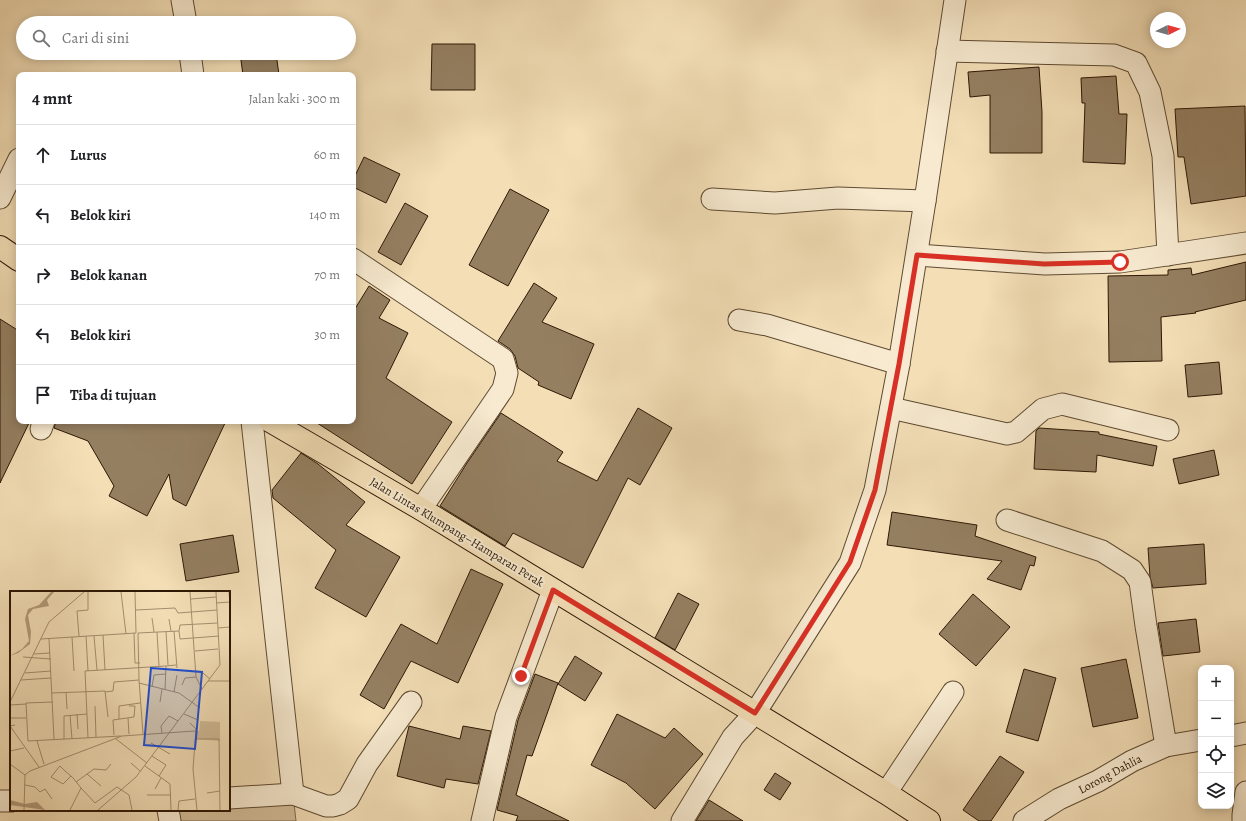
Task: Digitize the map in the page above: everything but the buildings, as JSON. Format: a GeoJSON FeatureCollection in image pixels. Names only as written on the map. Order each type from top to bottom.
{"type":"FeatureCollection","features":[{"type":"Feature","properties":{"kind":"main road"},"geometry":{"type":"LineString","coordinates":[[0,247],[16,258]]}},
{"type":"Feature","properties":{"kind":"main road","name":"Jalan Lintas Klumpang–Hamparan Perak"},"geometry":{"type":"LineString","coordinates":[[275,424],[421,509],[886,793],[929,821]]}},
{"type":"Feature","properties":{"kind":"street"},"geometry":{"type":"LineString","coordinates":[[182,0],[185,16]]}},
{"type":"Feature","properties":{"kind":"street"},"geometry":{"type":"LineString","coordinates":[[682,821],[733,737],[755,713],[850,562],[875,490],[899,364],[926,201],[955,0]]}},
{"type":"Feature","properties":{"kind":"street"},"geometry":{"type":"LineString","coordinates":[[947,51],[1114,55],[1136,63],[1150,92],[1162,156],[1168,255]]}},
{"type":"Feature","properties":{"kind":"street"},"geometry":{"type":"LineString","coordinates":[[191,60],[193,72]]}},
{"type":"Feature","properties":{"kind":"street"},"geometry":{"type":"LineString","coordinates":[[0,198],[16,165]]}},
{"type":"Feature","properties":{"kind":"street"},"geometry":{"type":"LineString","coordinates":[[712,199],[775,203],[838,198],[926,201]]}},
{"type":"Feature","properties":{"kind":"street"},"geometry":{"type":"LineString","coordinates":[[917,255],[1044,264],[1120,262],[1246,243]]}},
{"type":"Feature","properties":{"kind":"street"},"geometry":{"type":"LineString","coordinates":[[356,261],[503,360],[507,373],[502,389],[421,509]]}},
{"type":"Feature","properties":{"kind":"street"},"geometry":{"type":"LineString","coordinates":[[739,320],[767,325],[899,364]]}},
{"type":"Feature","properties":{"kind":"street"},"geometry":{"type":"LineString","coordinates":[[891,408],[1007,434],[1016,432],[1043,409],[1062,404],[1168,430]]}},
{"type":"Feature","properties":{"kind":"street"},"geometry":{"type":"LineString","coordinates":[[252,424],[293,794]]}},
{"type":"Feature","properties":{"kind":"street"},"geometry":{"type":"LineString","coordinates":[[1007,520],[1102,551],[1132,570],[1140,582],[1166,746]]}},
{"type":"Feature","properties":{"kind":"street"},"geometry":{"type":"LineString","coordinates":[[482,821],[506,717],[553,590]]}},
{"type":"Feature","properties":{"kind":"street"},"geometry":{"type":"LineString","coordinates":[[886,793],[953,692]]}},
{"type":"Feature","properties":{"kind":"street"},"geometry":{"type":"LineString","coordinates":[[230,798],[293,794],[326,806],[333,806],[348,799],[367,764],[411,702]]}},
{"type":"Feature","properties":{"kind":"street"},"geometry":{"type":"LineString","coordinates":[[1234,735],[1246,733]]}},
{"type":"Feature","properties":{"kind":"street","name":"Lorong Dahlia"},"geometry":{"type":"LineString","coordinates":[[1024,821],[1059,799],[1098,781],[1132,761],[1166,746],[1198,741]]}},
{"type":"Feature","properties":{"kind":"street"},"geometry":{"type":"LineString","coordinates":[[1243,821],[1246,792]]}},
{"type":"Feature","properties":{"kind":"street"},"geometry":{"type":"LineString","coordinates":[[168,811],[170,821]]}},
{"type":"Feature","properties":{"kind":"shaded area"},"geometry":{"type":"Polygon","coordinates":[[[293,794],[296,821],[170,821],[168,811],[230,811],[230,798],[293,794]]]}},
{"type":"Feature","properties":{"kind":"route"},"geometry":{"type":"LineString","coordinates":[[521,676],[553,590],[755,713],[850,562],[875,490],[899,364],[917,255],[1044,264],[1120,262]]}}]}
